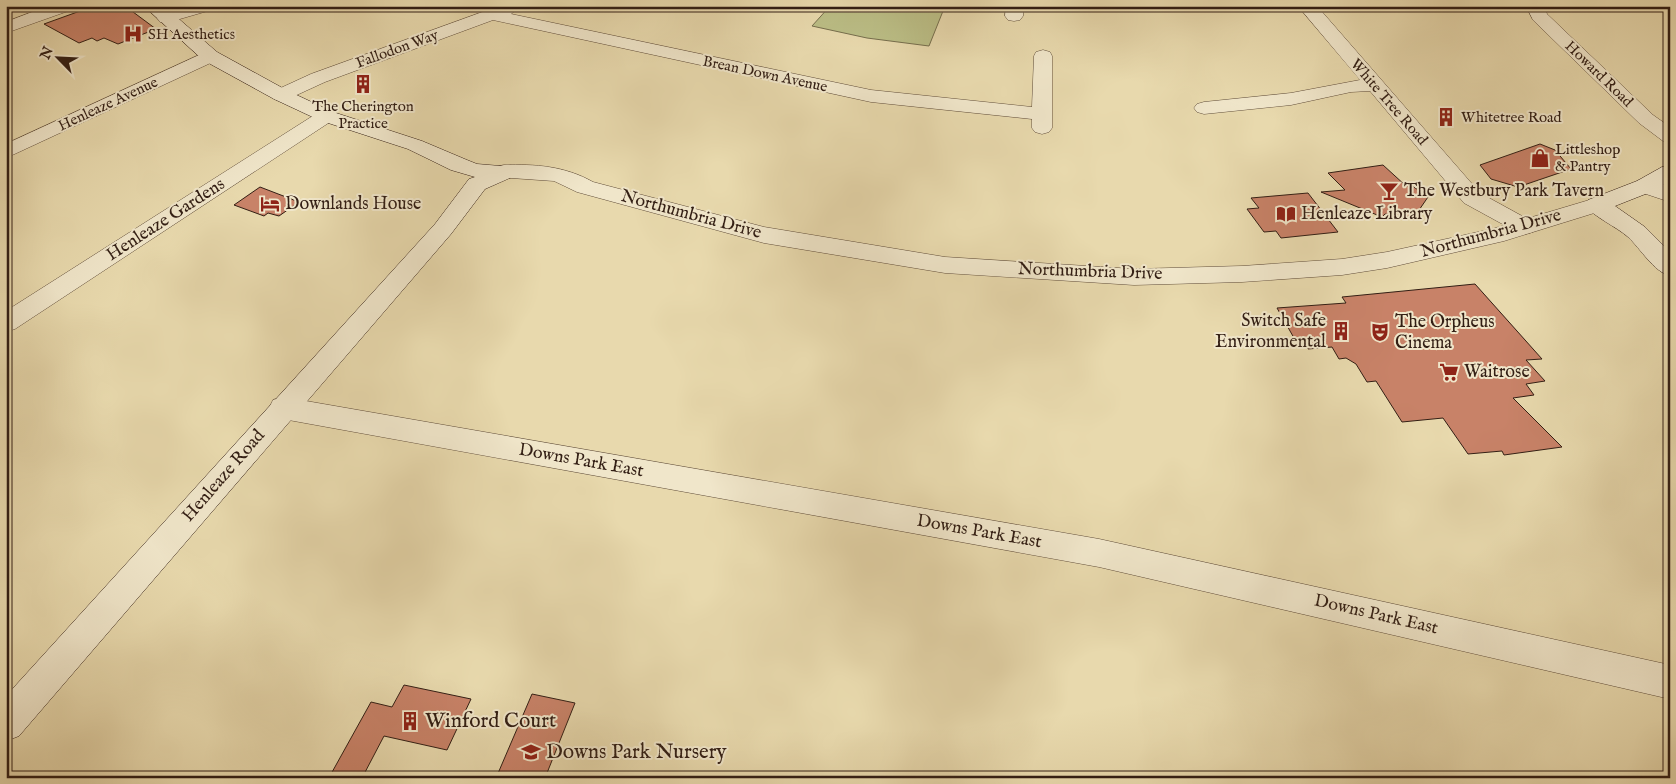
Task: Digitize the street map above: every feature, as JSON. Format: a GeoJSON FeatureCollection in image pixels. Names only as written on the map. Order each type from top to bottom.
{"type":"FeatureCollection","features":[{"type":"Feature","properties":{"kind":"street"},"geometry":{"type":"LineString","coordinates":[[6,28],[65,6]]}},
{"type":"Feature","properties":{"kind":"street"},"geometry":{"type":"LineString","coordinates":[[160,12],[205,6]]}},
{"type":"Feature","properties":{"kind":"street","name":"Fallodon Way"},"geometry":{"type":"LineString","coordinates":[[281,95],[318,78],[515,6]]}},
{"type":"Feature","properties":{"kind":"street"},"geometry":{"type":"LineString","coordinates":[[1068,6],[1078,6]]}},
{"type":"Feature","properties":{"kind":"street","name":"White Tree Road"},"geometry":{"type":"LineString","coordinates":[[1307,6],[1472,198],[1525,227]]}},
{"type":"Feature","properties":{"kind":"street","name":"Howard Road"},"geometry":{"type":"LineString","coordinates":[[1535,6],[1539,16],[1646,119],[1670,136]]}},
{"type":"Feature","properties":{"kind":"street"},"geometry":{"type":"LineString","coordinates":[[160,12],[210,56],[281,95],[326,116],[415,145],[474,170],[504,172]]}},
{"type":"Feature","properties":{"kind":"street","name":"Brean Down Avenue"},"geometry":{"type":"LineString","coordinates":[[492,15],[871,96],[1042,121],[1043,56]]}},
{"type":"Feature","properties":{"kind":"street","name":"Henleaze Avenue"},"geometry":{"type":"LineString","coordinates":[[6,152],[210,56]]}},
{"type":"Feature","properties":{"kind":"street"},"geometry":{"type":"LineString","coordinates":[[1204,108],[1290,99],[1351,86],[1374,85]]}},
{"type":"Feature","properties":{"kind":"street","name":"Henleaze Gardens"},"geometry":{"type":"LineString","coordinates":[[6,323],[326,116]]}},
{"type":"Feature","properties":{"kind":"street","name":"Northumbria Drive"},"geometry":{"type":"LineString","coordinates":[[504,172],[527,181],[568,188],[585,187],[764,235],[794,241],[945,265],[1134,277],[1242,274],[1342,267],[1387,260],[1496,236],[1596,205],[1645,186],[1670,172]]}},
{"type":"Feature","properties":{"kind":"street","name":"Henleaze Road"},"geometry":{"type":"LineString","coordinates":[[6,723],[443,230],[497,189],[504,172]]}},
{"type":"Feature","properties":{"kind":"street"},"geometry":{"type":"LineString","coordinates":[[1645,186],[1670,195]]}},
{"type":"Feature","properties":{"kind":"street","name":"White Tree Road"},"geometry":{"type":"LineString","coordinates":[[1472,198],[1472,208],[1496,236]]}},
{"type":"Feature","properties":{"kind":"street"},"geometry":{"type":"LineString","coordinates":[[1596,205],[1622,219],[1644,237],[1670,268]]}},
{"type":"Feature","properties":{"kind":"street","name":"Downs Park East"},"geometry":{"type":"LineString","coordinates":[[284,408],[1099,553],[1670,682]]}},
{"type":"Feature","properties":{"kind":"green space"},"geometry":{"type":"Polygon","coordinates":[[[830,6],[948,6],[943,11],[929,46],[867,38],[812,26],[830,6]]]}},
{"type":"Feature","properties":{"kind":"building"},"geometry":{"type":"Polygon","coordinates":[[[94,6],[125,6],[156,29],[118,44],[104,38],[97,41],[92,38],[79,43],[44,24],[94,6]]]}},
{"type":"Feature","properties":{"kind":"building"},"geometry":{"type":"Polygon","coordinates":[[[1540,144],[1555,150],[1571,169],[1518,187],[1491,179],[1480,165],[1540,144]]]}},
{"type":"Feature","properties":{"kind":"building","name":"The Westbury Park Tavern"},"geometry":{"type":"Polygon","coordinates":[[[1383,165],[1406,186],[1411,185],[1428,197],[1417,213],[1407,217],[1385,214],[1382,217],[1321,192],[1345,190],[1328,173],[1383,165]]]}},
{"type":"Feature","properties":{"kind":"building","name":"Downlands House"},"geometry":{"type":"Polygon","coordinates":[[[260,187],[299,202],[279,216],[268,213],[264,216],[234,205],[260,187]]]}},
{"type":"Feature","properties":{"kind":"building","name":"Henleaze Library"},"geometry":{"type":"Polygon","coordinates":[[[1308,193],[1338,232],[1281,238],[1276,231],[1264,232],[1247,209],[1259,208],[1251,198],[1308,193]]]}},
{"type":"Feature","properties":{"kind":"building","name":"Waitrose"},"geometry":{"type":"Polygon","coordinates":[[[1475,284],[1542,359],[1526,360],[1545,381],[1526,384],[1534,395],[1513,398],[1562,447],[1504,455],[1502,451],[1468,454],[1443,418],[1402,422],[1376,381],[1367,382],[1356,364],[1346,358],[1339,359],[1332,347],[1308,349],[1305,345],[1302,345],[1297,338],[1294,338],[1277,308],[1346,303],[1342,297],[1475,284]]]}},
{"type":"Feature","properties":{"kind":"building","name":"Winford Court"},"geometry":{"type":"Polygon","coordinates":[[[404,685],[471,699],[447,750],[384,736],[362,778],[347,778],[331,774],[371,702],[392,707],[404,685]]]}},
{"type":"Feature","properties":{"kind":"building","name":"Downs Park Nursery"},"geometry":{"type":"Polygon","coordinates":[[[532,694],[575,703],[545,778],[496,778],[532,694]]]}},
{"type":"Feature","properties":{"kind":"place","name":"SH Aesthetics"},"geometry":{"type":"Point","coordinates":[133,34]}},
{"type":"Feature","properties":{"kind":"place","name":"The Cherington Practice"},"geometry":{"type":"Point","coordinates":[363,84]}},
{"type":"Feature","properties":{"kind":"place","name":"Whitetree Road"},"geometry":{"type":"Point","coordinates":[1446,117]}},
{"type":"Feature","properties":{"kind":"place","name":"Littleshop & Pantry"},"geometry":{"type":"Point","coordinates":[1540,158]}},
{"type":"Feature","properties":{"kind":"place","name":"The Westbury Park Tavern"},"geometry":{"type":"Point","coordinates":[1389,191]}},
{"type":"Feature","properties":{"kind":"place","name":"Downlands House"},"geometry":{"type":"Point","coordinates":[270,204]}},
{"type":"Feature","properties":{"kind":"place","name":"Henleaze Library"},"geometry":{"type":"Point","coordinates":[1286,214]}},
{"type":"Feature","properties":{"kind":"place","name":"Switch Safe Environmental"},"geometry":{"type":"Point","coordinates":[1341,331]}},
{"type":"Feature","properties":{"kind":"place","name":"The Orpheus Cinema"},"geometry":{"type":"Point","coordinates":[1380,332]}},
{"type":"Feature","properties":{"kind":"place","name":"Waitrose"},"geometry":{"type":"Point","coordinates":[1449,372]}},
{"type":"Feature","properties":{"kind":"place","name":"Winford Court"},"geometry":{"type":"Point","coordinates":[410,721]}},
{"type":"Feature","properties":{"kind":"place","name":"Downs Park Nursery"},"geometry":{"type":"Point","coordinates":[531,752]}}]}
